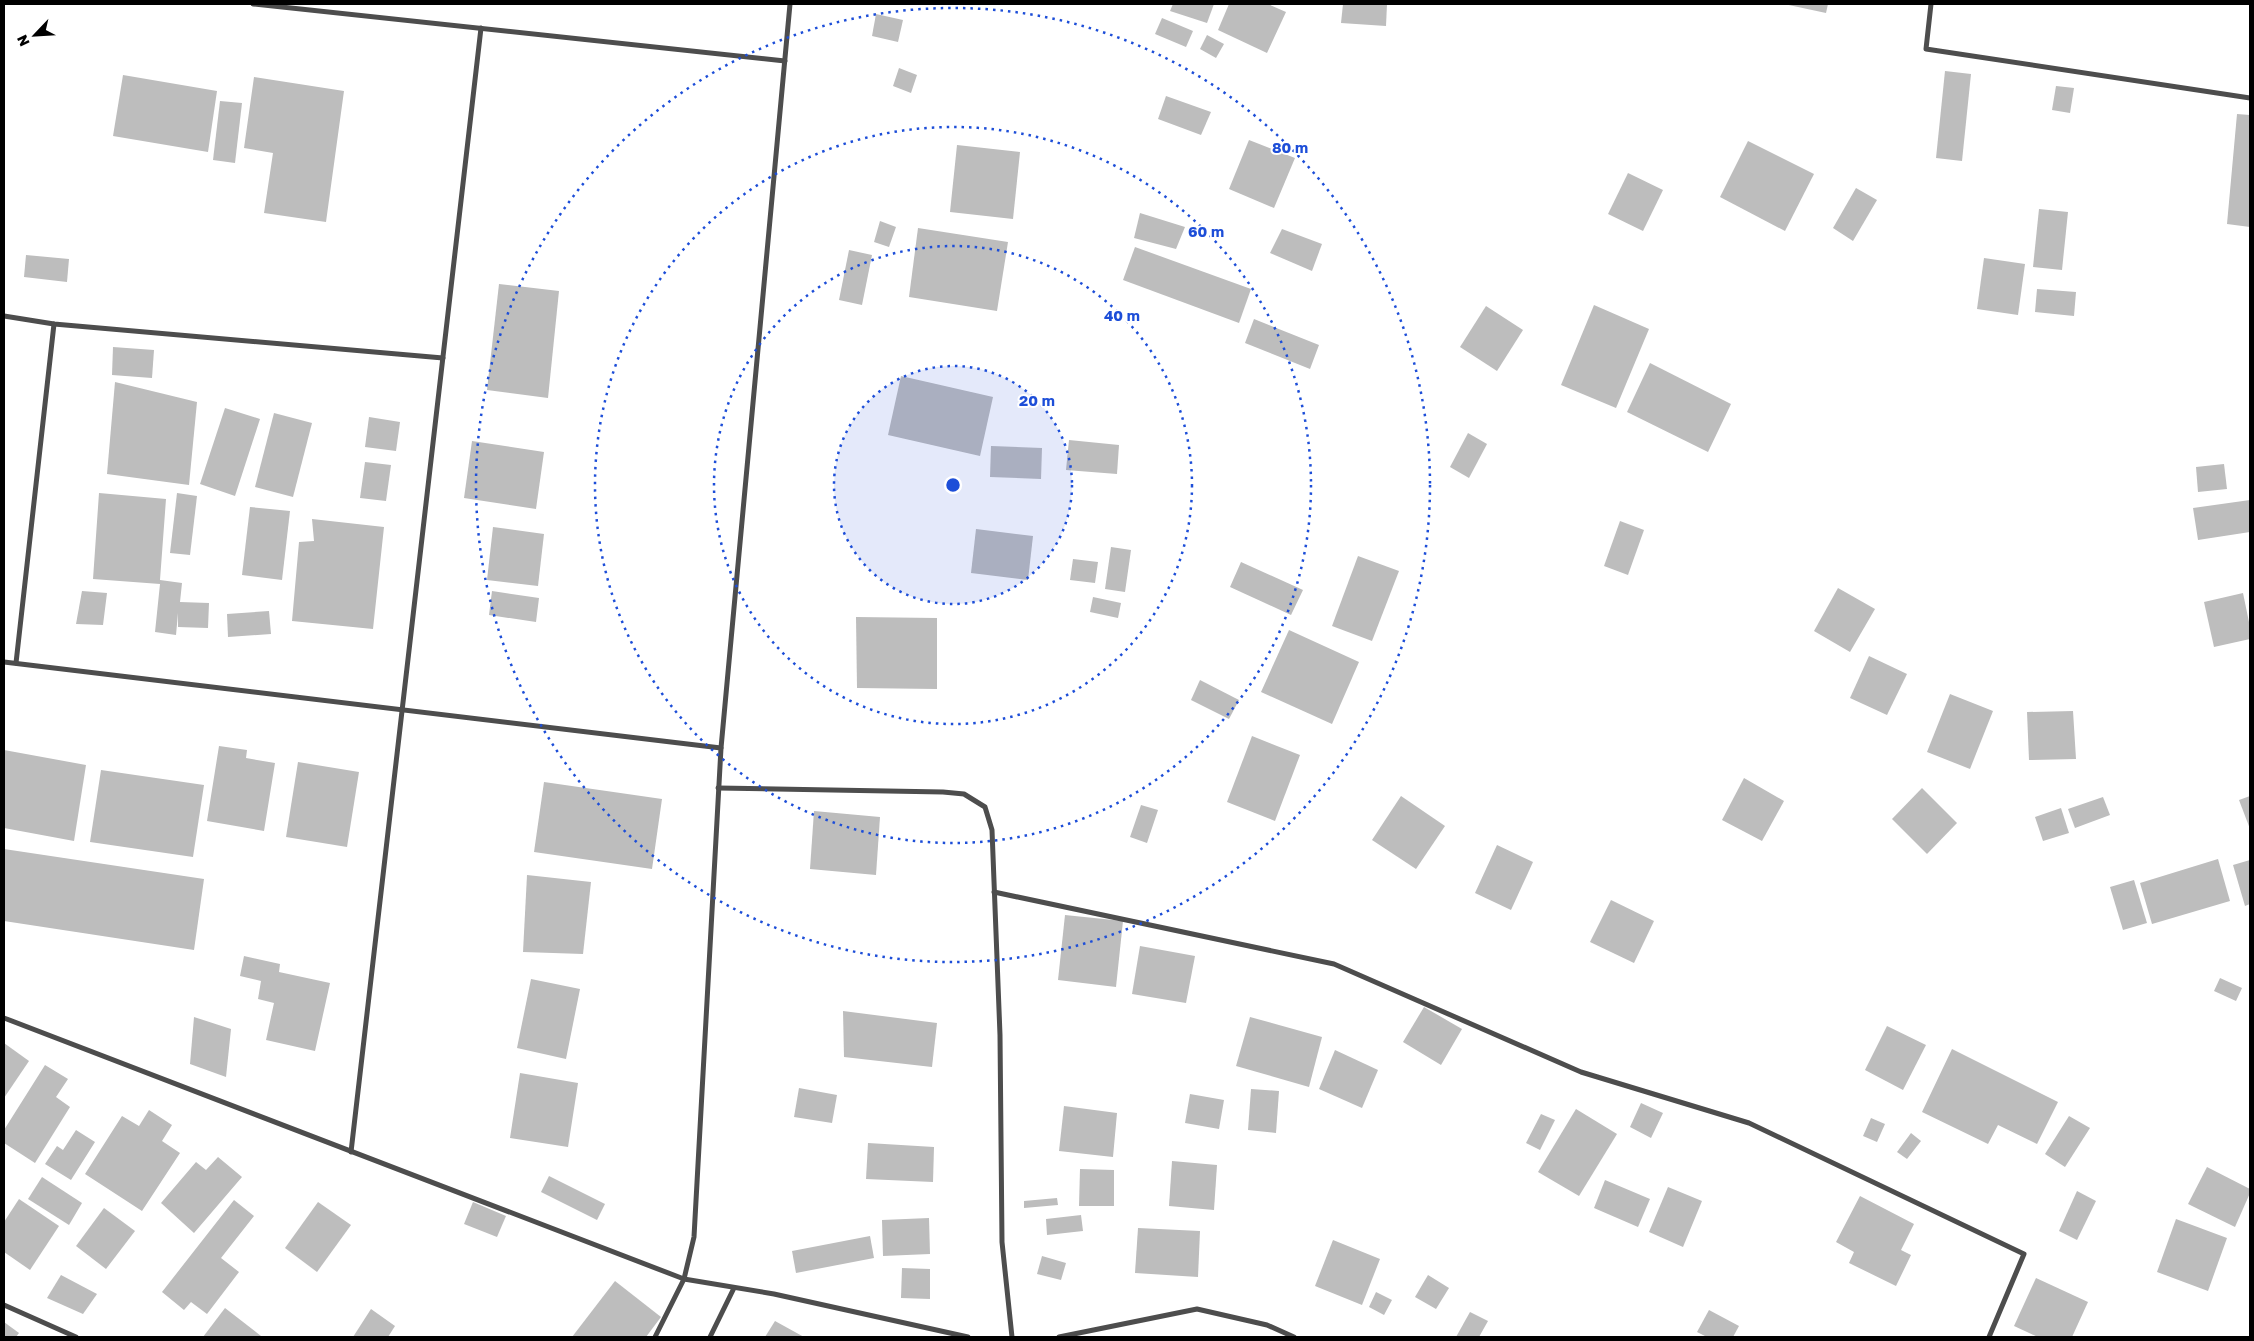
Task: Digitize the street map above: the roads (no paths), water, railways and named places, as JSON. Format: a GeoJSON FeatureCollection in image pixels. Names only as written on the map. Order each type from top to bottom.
{"type":"FeatureCollection","features":[{"type":"Feature","properties":{"kind":"street"},"geometry":{"type":"LineString","coordinates":[[253,4],[785,61]]}},
{"type":"Feature","properties":{"kind":"street"},"geometry":{"type":"LineString","coordinates":[[655,1337],[684,1279],[694,1238],[721,748],[790,4]]}},
{"type":"Feature","properties":{"kind":"street"},"geometry":{"type":"LineString","coordinates":[[1930,4],[1926,49],[2250,98]]}},
{"type":"Feature","properties":{"kind":"street"},"geometry":{"type":"LineString","coordinates":[[351,1152],[481,28]]}},
{"type":"Feature","properties":{"kind":"street"},"geometry":{"type":"LineString","coordinates":[[4,316],[54,324],[443,358]]}},
{"type":"Feature","properties":{"kind":"street"},"geometry":{"type":"LineString","coordinates":[[16,663],[54,324]]}},
{"type":"Feature","properties":{"kind":"street"},"geometry":{"type":"LineString","coordinates":[[4,662],[721,748]]}},
{"type":"Feature","properties":{"kind":"street"},"geometry":{"type":"LineString","coordinates":[[718,788],[964,794],[985,807],[992,830],[1000,1035],[1002,1242],[1012,1337]]}},
{"type":"Feature","properties":{"kind":"street"},"geometry":{"type":"LineString","coordinates":[[994,892],[1334,964],[1581,1072],[1749,1123],[2024,1254],[1989,1337]]}},
{"type":"Feature","properties":{"kind":"street"},"geometry":{"type":"LineString","coordinates":[[4,1018],[684,1279],[774,1294],[968,1337]]}},
{"type":"Feature","properties":{"kind":"street"},"geometry":{"type":"LineString","coordinates":[[710,1337],[734,1288]]}},
{"type":"Feature","properties":{"kind":"street"},"geometry":{"type":"LineString","coordinates":[[4,1305],[76,1337]]}},
{"type":"Feature","properties":{"kind":"street"},"geometry":{"type":"LineString","coordinates":[[1059,1337],[1196,1309],[1267,1325],[1294,1337]]}}]}
